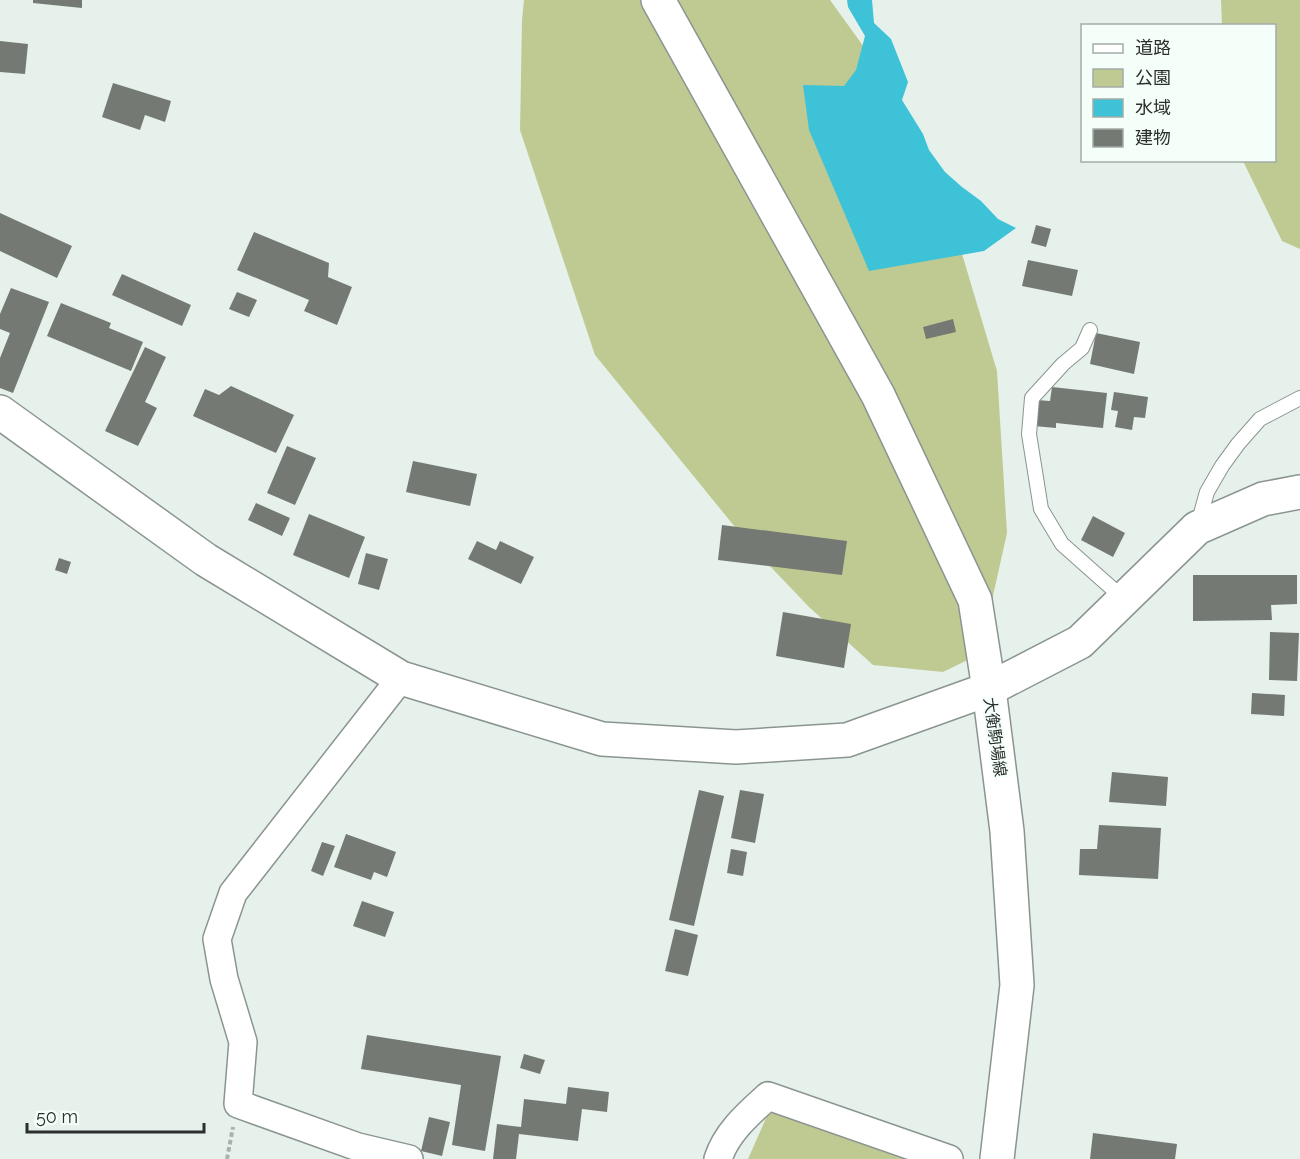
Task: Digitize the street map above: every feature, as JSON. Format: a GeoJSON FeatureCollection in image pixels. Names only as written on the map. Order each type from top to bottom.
{"type":"FeatureCollection","features":[{"type":"Feature","properties":{"kind":"street"},"geometry":{"type":"LineString","coordinates":[[0,412],[206,560],[401,678],[602,739],[736,747],[847,740],[989,689],[975,600],[879,395],[658,0]]}},
{"type":"Feature","properties":{"kind":"street","name":"大衡駒場線"},"geometry":{"type":"LineString","coordinates":[[997,1159],[1017,986],[1007,831],[989,689],[1080,642],[1197,528],[1263,499],[1300,492]]}},
{"type":"Feature","properties":{"kind":"street"},"geometry":{"type":"LineString","coordinates":[[401,678],[233,893],[217,939],[224,979],[243,1042],[238,1104],[358,1147],[409,1159]]}},
{"type":"Feature","properties":{"kind":"street"},"geometry":{"type":"LineString","coordinates":[[718,1159],[723,1144],[747,1114],[768,1096],[949,1159]]}},
{"type":"Feature","properties":{"kind":"lane"},"geometry":{"type":"LineString","coordinates":[[1090,330],[1082,348],[1063,364],[1032,398],[1029,434],[1041,509],[1062,544],[1125,598]]}},
{"type":"Feature","properties":{"kind":"lane"},"geometry":{"type":"LineString","coordinates":[[1197,528],[1207,492],[1238,444],[1260,419],[1300,398]]}},
{"type":"Feature","properties":{"kind":"path"},"geometry":{"type":"LineString","coordinates":[[226,1159],[238,1104]]}},
{"type":"Feature","properties":{"kind":"green space"},"geometry":{"type":"Polygon","coordinates":[[[524,0],[830,0],[874,61],[951,217],[997,371],[1007,533],[980,654],[943,672],[873,665],[809,607],[748,543],[595,355],[520,130],[524,0]]]}},
{"type":"Feature","properties":{"kind":"green space"},"geometry":{"type":"Polygon","coordinates":[[[1221,0],[1300,0],[1300,249],[1282,241],[1243,162],[1276,162],[1276,24],[1222,24],[1221,0]]]}},
{"type":"Feature","properties":{"kind":"green space"},"geometry":{"type":"Polygon","coordinates":[[[771,1107],[920,1159],[748,1159],[771,1107]]]}},
{"type":"Feature","properties":{"kind":"water"},"geometry":{"type":"Polygon","coordinates":[[[847,0],[872,0],[874,23],[891,39],[908,82],[902,100],[923,134],[929,150],[945,172],[981,201],[998,219],[1016,228],[984,251],[869,271],[809,130],[803,85],[844,86],[856,70],[865,36],[848,7],[847,0]]]}},
{"type":"Feature","properties":{"kind":"building"},"geometry":{"type":"Polygon","coordinates":[[[33,0],[82,0],[82,8],[33,3],[33,0]]]}},
{"type":"Feature","properties":{"kind":"building"},"geometry":{"type":"Polygon","coordinates":[[[0,41],[28,44],[25,74],[0,72],[0,41]]]}},
{"type":"Feature","properties":{"kind":"building"},"geometry":{"type":"Polygon","coordinates":[[[113,83],[171,101],[165,122],[145,115],[140,130],[102,117],[113,83]]]}},
{"type":"Feature","properties":{"kind":"building"},"geometry":{"type":"Polygon","coordinates":[[[0,213],[72,246],[57,278],[0,251],[0,213]]]}},
{"type":"Feature","properties":{"kind":"building"},"geometry":{"type":"Polygon","coordinates":[[[1036,225],[1051,229],[1046,247],[1031,243],[1036,225]]]}},
{"type":"Feature","properties":{"kind":"building"},"geometry":{"type":"Polygon","coordinates":[[[254,232],[329,263],[328,277],[352,287],[337,325],[304,311],[309,300],[237,270],[254,232]]]}},
{"type":"Feature","properties":{"kind":"building"},"geometry":{"type":"Polygon","coordinates":[[[1028,260],[1078,270],[1072,296],[1022,286],[1028,260]]]}},
{"type":"Feature","properties":{"kind":"building"},"geometry":{"type":"Polygon","coordinates":[[[122,274],[191,305],[182,326],[112,295],[122,274]]]}},
{"type":"Feature","properties":{"kind":"building"},"geometry":{"type":"Polygon","coordinates":[[[11,288],[49,302],[13,393],[0,388],[0,358],[10,333],[0,329],[0,314],[11,288]]]}},
{"type":"Feature","properties":{"kind":"building"},"geometry":{"type":"Polygon","coordinates":[[[237,292],[257,300],[249,317],[229,309],[237,292]]]}},
{"type":"Feature","properties":{"kind":"building"},"geometry":{"type":"Polygon","coordinates":[[[61,303],[111,323],[109,328],[143,342],[131,371],[47,336],[61,303]]]}},
{"type":"Feature","properties":{"kind":"building"},"geometry":{"type":"Polygon","coordinates":[[[953,319],[956,332],[926,339],[923,327],[953,319]]]}},
{"type":"Feature","properties":{"kind":"building"},"geometry":{"type":"Polygon","coordinates":[[[1096,333],[1140,342],[1134,374],[1090,364],[1096,333]]]}},
{"type":"Feature","properties":{"kind":"building"},"geometry":{"type":"Polygon","coordinates":[[[145,347],[166,357],[145,402],[157,408],[138,446],[105,431],[145,347]]]}},
{"type":"Feature","properties":{"kind":"building"},"geometry":{"type":"Polygon","coordinates":[[[231,386],[294,415],[276,453],[193,416],[205,389],[219,395],[231,386]]]}},
{"type":"Feature","properties":{"kind":"building"},"geometry":{"type":"Polygon","coordinates":[[[1052,387],[1107,393],[1103,428],[1056,423],[1056,428],[1034,426],[1037,400],[1050,401],[1052,387]]]}},
{"type":"Feature","properties":{"kind":"building"},"geometry":{"type":"Polygon","coordinates":[[[1114,392],[1148,397],[1145,418],[1134,417],[1132,430],[1115,427],[1118,411],[1111,410],[1114,392]]]}},
{"type":"Feature","properties":{"kind":"building"},"geometry":{"type":"Polygon","coordinates":[[[287,446],[316,458],[295,505],[267,493],[287,446]]]}},
{"type":"Feature","properties":{"kind":"building"},"geometry":{"type":"Polygon","coordinates":[[[413,461],[477,474],[470,506],[406,492],[413,461]]]}},
{"type":"Feature","properties":{"kind":"building"},"geometry":{"type":"Polygon","coordinates":[[[256,503],[290,518],[282,536],[248,520],[256,503]]]}},
{"type":"Feature","properties":{"kind":"building"},"geometry":{"type":"Polygon","coordinates":[[[309,514],[365,537],[349,578],[293,555],[309,514]]]}},
{"type":"Feature","properties":{"kind":"building"},"geometry":{"type":"Polygon","coordinates":[[[1093,516],[1125,533],[1113,557],[1081,540],[1093,516]]]}},
{"type":"Feature","properties":{"kind":"building"},"geometry":{"type":"Polygon","coordinates":[[[722,525],[847,541],[842,575],[718,560],[722,525]]]}},
{"type":"Feature","properties":{"kind":"building"},"geometry":{"type":"Polygon","coordinates":[[[477,541],[496,550],[500,541],[534,557],[521,584],[468,559],[477,541]]]}},
{"type":"Feature","properties":{"kind":"building"},"geometry":{"type":"Polygon","coordinates":[[[366,553],[388,559],[379,590],[358,584],[366,553]]]}},
{"type":"Feature","properties":{"kind":"building"},"geometry":{"type":"Polygon","coordinates":[[[59,558],[71,562],[67,574],[55,570],[59,558]]]}},
{"type":"Feature","properties":{"kind":"building"},"geometry":{"type":"Polygon","coordinates":[[[1193,575],[1297,575],[1297,604],[1271,605],[1272,620],[1193,621],[1193,575]]]}},
{"type":"Feature","properties":{"kind":"building"},"geometry":{"type":"Polygon","coordinates":[[[783,612],[851,624],[844,668],[776,656],[783,612]]]}},
{"type":"Feature","properties":{"kind":"building"},"geometry":{"type":"Polygon","coordinates":[[[1270,632],[1299,633],[1297,681],[1269,680],[1270,632]]]}},
{"type":"Feature","properties":{"kind":"building"},"geometry":{"type":"Polygon","coordinates":[[[1252,693],[1285,695],[1284,716],[1251,714],[1252,693]]]}},
{"type":"Feature","properties":{"kind":"building"},"geometry":{"type":"Polygon","coordinates":[[[1112,772],[1168,777],[1166,806],[1109,802],[1112,772]]]}},
{"type":"Feature","properties":{"kind":"building"},"geometry":{"type":"Polygon","coordinates":[[[699,790],[724,796],[694,926],[669,920],[699,790]]]}},
{"type":"Feature","properties":{"kind":"building"},"geometry":{"type":"Polygon","coordinates":[[[740,790],[764,794],[755,843],[731,838],[740,790]]]}},
{"type":"Feature","properties":{"kind":"building"},"geometry":{"type":"Polygon","coordinates":[[[1099,825],[1161,828],[1158,879],[1079,875],[1080,849],[1097,849],[1099,825]]]}},
{"type":"Feature","properties":{"kind":"building"},"geometry":{"type":"Polygon","coordinates":[[[346,834],[396,852],[387,877],[374,872],[371,880],[334,867],[346,834]]]}},
{"type":"Feature","properties":{"kind":"building"},"geometry":{"type":"Polygon","coordinates":[[[322,842],[335,846],[323,876],[311,871],[322,842]]]}},
{"type":"Feature","properties":{"kind":"building"},"geometry":{"type":"Polygon","coordinates":[[[731,849],[747,852],[743,876],[727,873],[731,849]]]}},
{"type":"Feature","properties":{"kind":"building"},"geometry":{"type":"Polygon","coordinates":[[[362,901],[394,912],[385,937],[353,926],[362,901]]]}},
{"type":"Feature","properties":{"kind":"building"},"geometry":{"type":"Polygon","coordinates":[[[675,929],[698,935],[688,976],[665,971],[675,929]]]}},
{"type":"Feature","properties":{"kind":"building"},"geometry":{"type":"Polygon","coordinates":[[[367,1035],[501,1056],[485,1151],[452,1145],[461,1085],[361,1069],[367,1035]]]}},
{"type":"Feature","properties":{"kind":"building"},"geometry":{"type":"Polygon","coordinates":[[[524,1054],[545,1060],[540,1074],[520,1068],[524,1054]]]}},
{"type":"Feature","properties":{"kind":"building"},"geometry":{"type":"Polygon","coordinates":[[[568,1087],[609,1092],[607,1112],[582,1109],[578,1141],[519,1134],[516,1159],[493,1159],[497,1124],[521,1127],[524,1099],[566,1104],[568,1087]]]}},
{"type":"Feature","properties":{"kind":"building"},"geometry":{"type":"Polygon","coordinates":[[[429,1117],[450,1122],[442,1156],[421,1151],[429,1117]]]}},
{"type":"Feature","properties":{"kind":"building"},"geometry":{"type":"Polygon","coordinates":[[[1093,1133],[1177,1144],[1175,1159],[1090,1159],[1093,1133]]]}}]}
